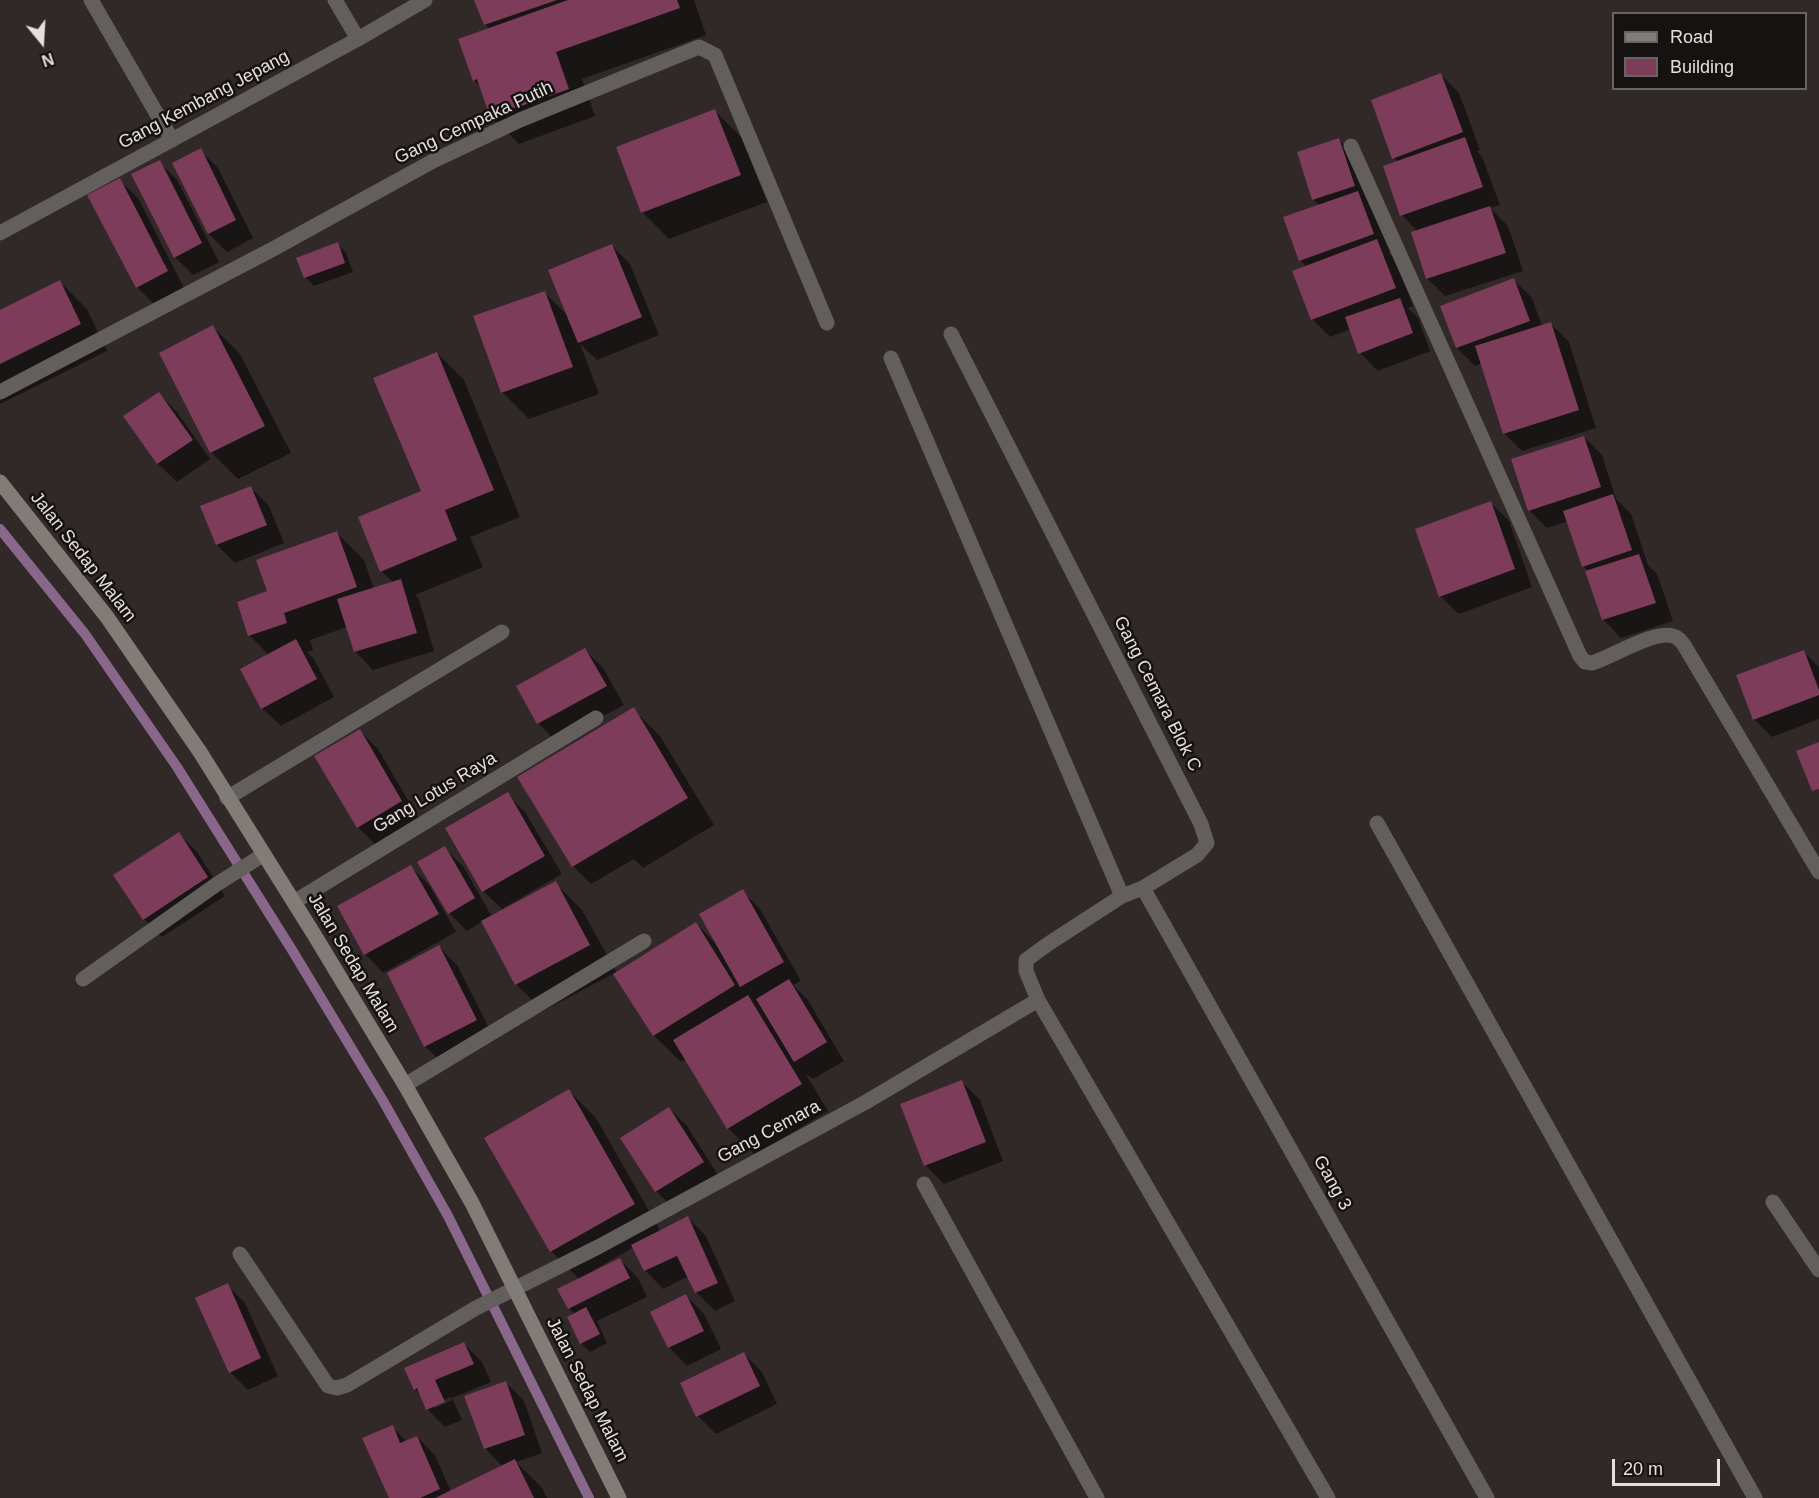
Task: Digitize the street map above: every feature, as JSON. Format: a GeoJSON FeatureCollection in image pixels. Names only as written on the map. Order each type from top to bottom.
{"type":"FeatureCollection","features":[{"type":"Feature","properties":{"kind":"street"},"geometry":{"type":"LineString","coordinates":[[91,0],[172,140]]}},
{"type":"Feature","properties":{"kind":"street"},"geometry":{"type":"LineString","coordinates":[[335,0],[357,39]]}},
{"type":"Feature","properties":{"kind":"street","name":"Gang Kembang Jepang"},"geometry":{"type":"LineString","coordinates":[[0,233],[425,0]]}},
{"type":"Feature","properties":{"kind":"street","name":"Gang Cempaka Putih"},"geometry":{"type":"LineString","coordinates":[[0,392],[273,249],[433,161],[520,120],[699,47],[715,55],[827,323]]}},
{"type":"Feature","properties":{"kind":"street"},"geometry":{"type":"LineString","coordinates":[[1350,146],[1580,656],[1585,662],[1592,663],[1652,639],[1669,635],[1677,637],[1684,645],[1819,872]]}},
{"type":"Feature","properties":{"kind":"street","name":"Gang Cemara Blok C"},"geometry":{"type":"LineString","coordinates":[[951,334],[1201,824],[1207,843],[1197,855],[1143,888],[1122,896],[1026,960],[1026,971],[1038,1000]]}},
{"type":"Feature","properties":{"kind":"street"},"geometry":{"type":"LineString","coordinates":[[891,357],[1122,896]]}},
{"type":"Feature","properties":{"kind":"street","name":"Jalan Sedap Malam"},"geometry":{"type":"LineString","coordinates":[[0,482],[107,617],[200,752],[294,902],[405,1086],[472,1203],[619,1498]]}},
{"type":"Feature","properties":{"kind":"street"},"geometry":{"type":"LineString","coordinates":[[227,798],[502,632]]}},
{"type":"Feature","properties":{"kind":"street","name":"Gang Lotus Raya"},"geometry":{"type":"LineString","coordinates":[[294,902],[596,718]]}},
{"type":"Feature","properties":{"kind":"street"},"geometry":{"type":"LineString","coordinates":[[1377,823],[1755,1498]]}},
{"type":"Feature","properties":{"kind":"street"},"geometry":{"type":"LineString","coordinates":[[83,979],[217,884],[263,855]]}},
{"type":"Feature","properties":{"kind":"street","name":"Gang 3"},"geometry":{"type":"LineString","coordinates":[[1143,888],[1487,1498]]}},
{"type":"Feature","properties":{"kind":"street"},"geometry":{"type":"LineString","coordinates":[[405,1086],[644,941]]}},
{"type":"Feature","properties":{"kind":"street"},"geometry":{"type":"LineString","coordinates":[[1038,1000],[1328,1498]]}},
{"type":"Feature","properties":{"kind":"street","name":"Gang Cemara"},"geometry":{"type":"LineString","coordinates":[[240,1254],[328,1386],[337,1388],[347,1385],[496,1297],[598,1247],[866,1102],[1038,1000]]}},
{"type":"Feature","properties":{"kind":"street"},"geometry":{"type":"LineString","coordinates":[[924,1184],[1097,1498]]}},
{"type":"Feature","properties":{"kind":"street"},"geometry":{"type":"LineString","coordinates":[[1773,1202],[1819,1270]]}},
{"type":"Feature","properties":{"kind":"building"},"geometry":{"type":"Polygon","coordinates":[[[474,0],[557,0],[484,25],[474,0]]]}},
{"type":"Feature","properties":{"kind":"building"},"geometry":{"type":"Polygon","coordinates":[[[568,0],[677,0],[680,8],[556,52],[569,89],[490,117],[477,79],[473,81],[458,39],[568,0]]]}},
{"type":"Feature","properties":{"kind":"building"},"geometry":{"type":"Polygon","coordinates":[[[1441,73],[1463,132],[1392,159],[1371,100],[1441,73]]]}},
{"type":"Feature","properties":{"kind":"building"},"geometry":{"type":"Polygon","coordinates":[[[715,109],[741,175],[641,213],[616,147],[715,109]]]}},
{"type":"Feature","properties":{"kind":"building"},"geometry":{"type":"Polygon","coordinates":[[[1465,137],[1483,187],[1400,216],[1383,166],[1465,137]]]}},
{"type":"Feature","properties":{"kind":"building"},"geometry":{"type":"Polygon","coordinates":[[[1339,138],[1355,186],[1312,200],[1297,152],[1339,138]]]}},
{"type":"Feature","properties":{"kind":"building"},"geometry":{"type":"Polygon","coordinates":[[[201,148],[236,220],[208,234],[172,163],[201,148]]]}},
{"type":"Feature","properties":{"kind":"building"},"geometry":{"type":"Polygon","coordinates":[[[160,160],[202,243],[174,258],[131,174],[160,160]]]}},
{"type":"Feature","properties":{"kind":"building"},"geometry":{"type":"Polygon","coordinates":[[[120,178],[168,271],[136,288],[87,195],[120,178]]]}},
{"type":"Feature","properties":{"kind":"building"},"geometry":{"type":"Polygon","coordinates":[[[1358,191],[1374,234],[1299,261],[1283,217],[1358,191]]]}},
{"type":"Feature","properties":{"kind":"building"},"geometry":{"type":"Polygon","coordinates":[[[1490,206],[1506,253],[1426,279],[1411,232],[1490,206]]]}},
{"type":"Feature","properties":{"kind":"building"},"geometry":{"type":"Polygon","coordinates":[[[1377,239],[1396,288],[1311,320],[1292,271],[1377,239]]]}},
{"type":"Feature","properties":{"kind":"building"},"geometry":{"type":"Polygon","coordinates":[[[338,242],[345,263],[304,278],[296,258],[338,242]]]}},
{"type":"Feature","properties":{"kind":"building"},"geometry":{"type":"Polygon","coordinates":[[[612,244],[642,317],[578,343],[548,270],[612,244]]]}},
{"type":"Feature","properties":{"kind":"building"},"geometry":{"type":"Polygon","coordinates":[[[1514,278],[1530,321],[1456,348],[1440,306],[1514,278]]]}},
{"type":"Feature","properties":{"kind":"building"},"geometry":{"type":"Polygon","coordinates":[[[60,280],[81,324],[0,364],[0,310],[60,280]]]}},
{"type":"Feature","properties":{"kind":"building"},"geometry":{"type":"Polygon","coordinates":[[[545,291],[573,367],[501,393],[473,316],[545,291]]]}},
{"type":"Feature","properties":{"kind":"building"},"geometry":{"type":"Polygon","coordinates":[[[1400,298],[1413,333],[1358,354],[1345,317],[1400,298]]]}},
{"type":"Feature","properties":{"kind":"building"},"geometry":{"type":"Polygon","coordinates":[[[1551,322],[1579,410],[1503,434],[1475,346],[1551,322]]]}},
{"type":"Feature","properties":{"kind":"building"},"geometry":{"type":"Polygon","coordinates":[[[213,325],[265,426],[210,453],[159,353],[213,325]]]}},
{"type":"Feature","properties":{"kind":"building"},"geometry":{"type":"Polygon","coordinates":[[[437,352],[494,490],[445,510],[457,540],[380,572],[358,517],[421,491],[373,378],[437,352]]]}},
{"type":"Feature","properties":{"kind":"building"},"geometry":{"type":"Polygon","coordinates":[[[159,392],[193,440],[157,464],[123,416],[159,392]]]}},
{"type":"Feature","properties":{"kind":"building"},"geometry":{"type":"Polygon","coordinates":[[[1584,436],[1601,487],[1528,511],[1511,459],[1584,436]]]}},
{"type":"Feature","properties":{"kind":"building"},"geometry":{"type":"Polygon","coordinates":[[[251,486],[267,525],[216,545],[200,506],[251,486]]]}},
{"type":"Feature","properties":{"kind":"building"},"geometry":{"type":"Polygon","coordinates":[[[1613,494],[1632,550],[1582,567],[1563,511],[1613,494]]]}},
{"type":"Feature","properties":{"kind":"building"},"geometry":{"type":"Polygon","coordinates":[[[1491,501],[1515,569],[1439,597],[1415,529],[1491,501]]]}},
{"type":"Feature","properties":{"kind":"building"},"geometry":{"type":"Polygon","coordinates":[[[337,531],[357,587],[284,613],[287,623],[248,636],[237,602],[267,591],[256,560],[337,531]]]}},
{"type":"Feature","properties":{"kind":"building"},"geometry":{"type":"Polygon","coordinates":[[[1639,554],[1656,603],[1602,620],[1585,571],[1639,554]]]}},
{"type":"Feature","properties":{"kind":"building"},"geometry":{"type":"Polygon","coordinates":[[[401,579],[417,633],[354,652],[337,599],[401,579]]]}},
{"type":"Feature","properties":{"kind":"building"},"geometry":{"type":"Polygon","coordinates":[[[296,639],[317,679],[261,709],[240,669],[296,639]]]}},
{"type":"Feature","properties":{"kind":"building"},"geometry":{"type":"Polygon","coordinates":[[[585,648],[607,686],[537,724],[516,686],[585,648]]]}},
{"type":"Feature","properties":{"kind":"building"},"geometry":{"type":"Polygon","coordinates":[[[1804,650],[1819,695],[1753,720],[1736,675],[1804,650]]]}},
{"type":"Feature","properties":{"kind":"building"},"geometry":{"type":"Polygon","coordinates":[[[634,707],[688,798],[572,867],[517,777],[634,707]]]}},
{"type":"Feature","properties":{"kind":"building"},"geometry":{"type":"Polygon","coordinates":[[[360,729],[402,801],[357,828],[314,756],[360,729]]]}},
{"type":"Feature","properties":{"kind":"building"},"geometry":{"type":"Polygon","coordinates":[[[1819,742],[1819,789],[1812,791],[1796,751],[1819,742]]]}},
{"type":"Feature","properties":{"kind":"building"},"geometry":{"type":"Polygon","coordinates":[[[508,792],[545,856],[482,892],[445,828],[508,792]]]}},
{"type":"Feature","properties":{"kind":"building"},"geometry":{"type":"Polygon","coordinates":[[[179,832],[208,877],[143,920],[113,875],[179,832]]]}},
{"type":"Feature","properties":{"kind":"building"},"geometry":{"type":"Polygon","coordinates":[[[445,846],[475,898],[448,914],[417,862],[445,846]]]}},
{"type":"Feature","properties":{"kind":"building"},"geometry":{"type":"Polygon","coordinates":[[[411,865],[439,914],[364,955],[337,906],[411,865]]]}},
{"type":"Feature","properties":{"kind":"building"},"geometry":{"type":"Polygon","coordinates":[[[556,881],[590,945],[515,985],[481,921],[556,881]]]}},
{"type":"Feature","properties":{"kind":"building"},"geometry":{"type":"Polygon","coordinates":[[[743,889],[784,962],[740,987],[699,914],[743,889]]]}},
{"type":"Feature","properties":{"kind":"building"},"geometry":{"type":"Polygon","coordinates":[[[696,922],[735,985],[653,1036],[613,974],[696,922]]]}},
{"type":"Feature","properties":{"kind":"building"},"geometry":{"type":"Polygon","coordinates":[[[439,945],[477,1020],[424,1047],[387,973],[439,945]]]}},
{"type":"Feature","properties":{"kind":"building"},"geometry":{"type":"Polygon","coordinates":[[[789,979],[827,1042],[794,1062],[756,999],[789,979]]]}},
{"type":"Feature","properties":{"kind":"building"},"geometry":{"type":"Polygon","coordinates":[[[748,995],[802,1084],[727,1129],[673,1040],[748,995]]]}},
{"type":"Feature","properties":{"kind":"building"},"geometry":{"type":"Polygon","coordinates":[[[962,1080],[986,1142],[924,1166],[900,1104],[962,1080]]]}},
{"type":"Feature","properties":{"kind":"building"},"geometry":{"type":"Polygon","coordinates":[[[569,1089],[635,1204],[550,1252],[484,1138],[569,1089]]]}},
{"type":"Feature","properties":{"kind":"building"},"geometry":{"type":"Polygon","coordinates":[[[669,1107],[704,1162],[655,1192],[620,1138],[669,1107]]]}},
{"type":"Feature","properties":{"kind":"building"},"geometry":{"type":"Polygon","coordinates":[[[688,1216],[718,1283],[695,1293],[677,1256],[644,1271],[631,1245],[688,1216]]]}},
{"type":"Feature","properties":{"kind":"building"},"geometry":{"type":"Polygon","coordinates":[[[620,1258],[630,1278],[568,1309],[557,1289],[620,1258]]]}},
{"type":"Feature","properties":{"kind":"building"},"geometry":{"type":"Polygon","coordinates":[[[228,1283],[261,1358],[229,1373],[195,1298],[228,1283]]]}},
{"type":"Feature","properties":{"kind":"building"},"geometry":{"type":"Polygon","coordinates":[[[686,1294],[704,1331],[668,1348],[650,1312],[686,1294]]]}},
{"type":"Feature","properties":{"kind":"building"},"geometry":{"type":"Polygon","coordinates":[[[586,1307],[600,1334],[580,1344],[567,1317],[586,1307]]]}},
{"type":"Feature","properties":{"kind":"building"},"geometry":{"type":"Polygon","coordinates":[[[464,1342],[474,1364],[435,1380],[445,1402],[426,1410],[417,1388],[414,1390],[404,1368],[464,1342]]]}},
{"type":"Feature","properties":{"kind":"building"},"geometry":{"type":"Polygon","coordinates":[[[744,1352],[760,1386],[696,1417],[680,1383],[744,1352]]]}},
{"type":"Feature","properties":{"kind":"building"},"geometry":{"type":"Polygon","coordinates":[[[506,1381],[525,1435],[484,1449],[464,1396],[506,1381]]]}},
{"type":"Feature","properties":{"kind":"building"},"geometry":{"type":"Polygon","coordinates":[[[393,1425],[400,1443],[417,1436],[440,1489],[420,1498],[389,1498],[362,1438],[393,1425]]]}},
{"type":"Feature","properties":{"kind":"building"},"geometry":{"type":"Polygon","coordinates":[[[515,1459],[534,1498],[435,1498],[515,1459]]]}},
{"type":"Feature","properties":{"kind":"waterway"},"geometry":{"type":"LineString","coordinates":[[0,529],[85,634],[177,767],[292,950],[382,1099],[448,1216],[589,1498]]}}]}
